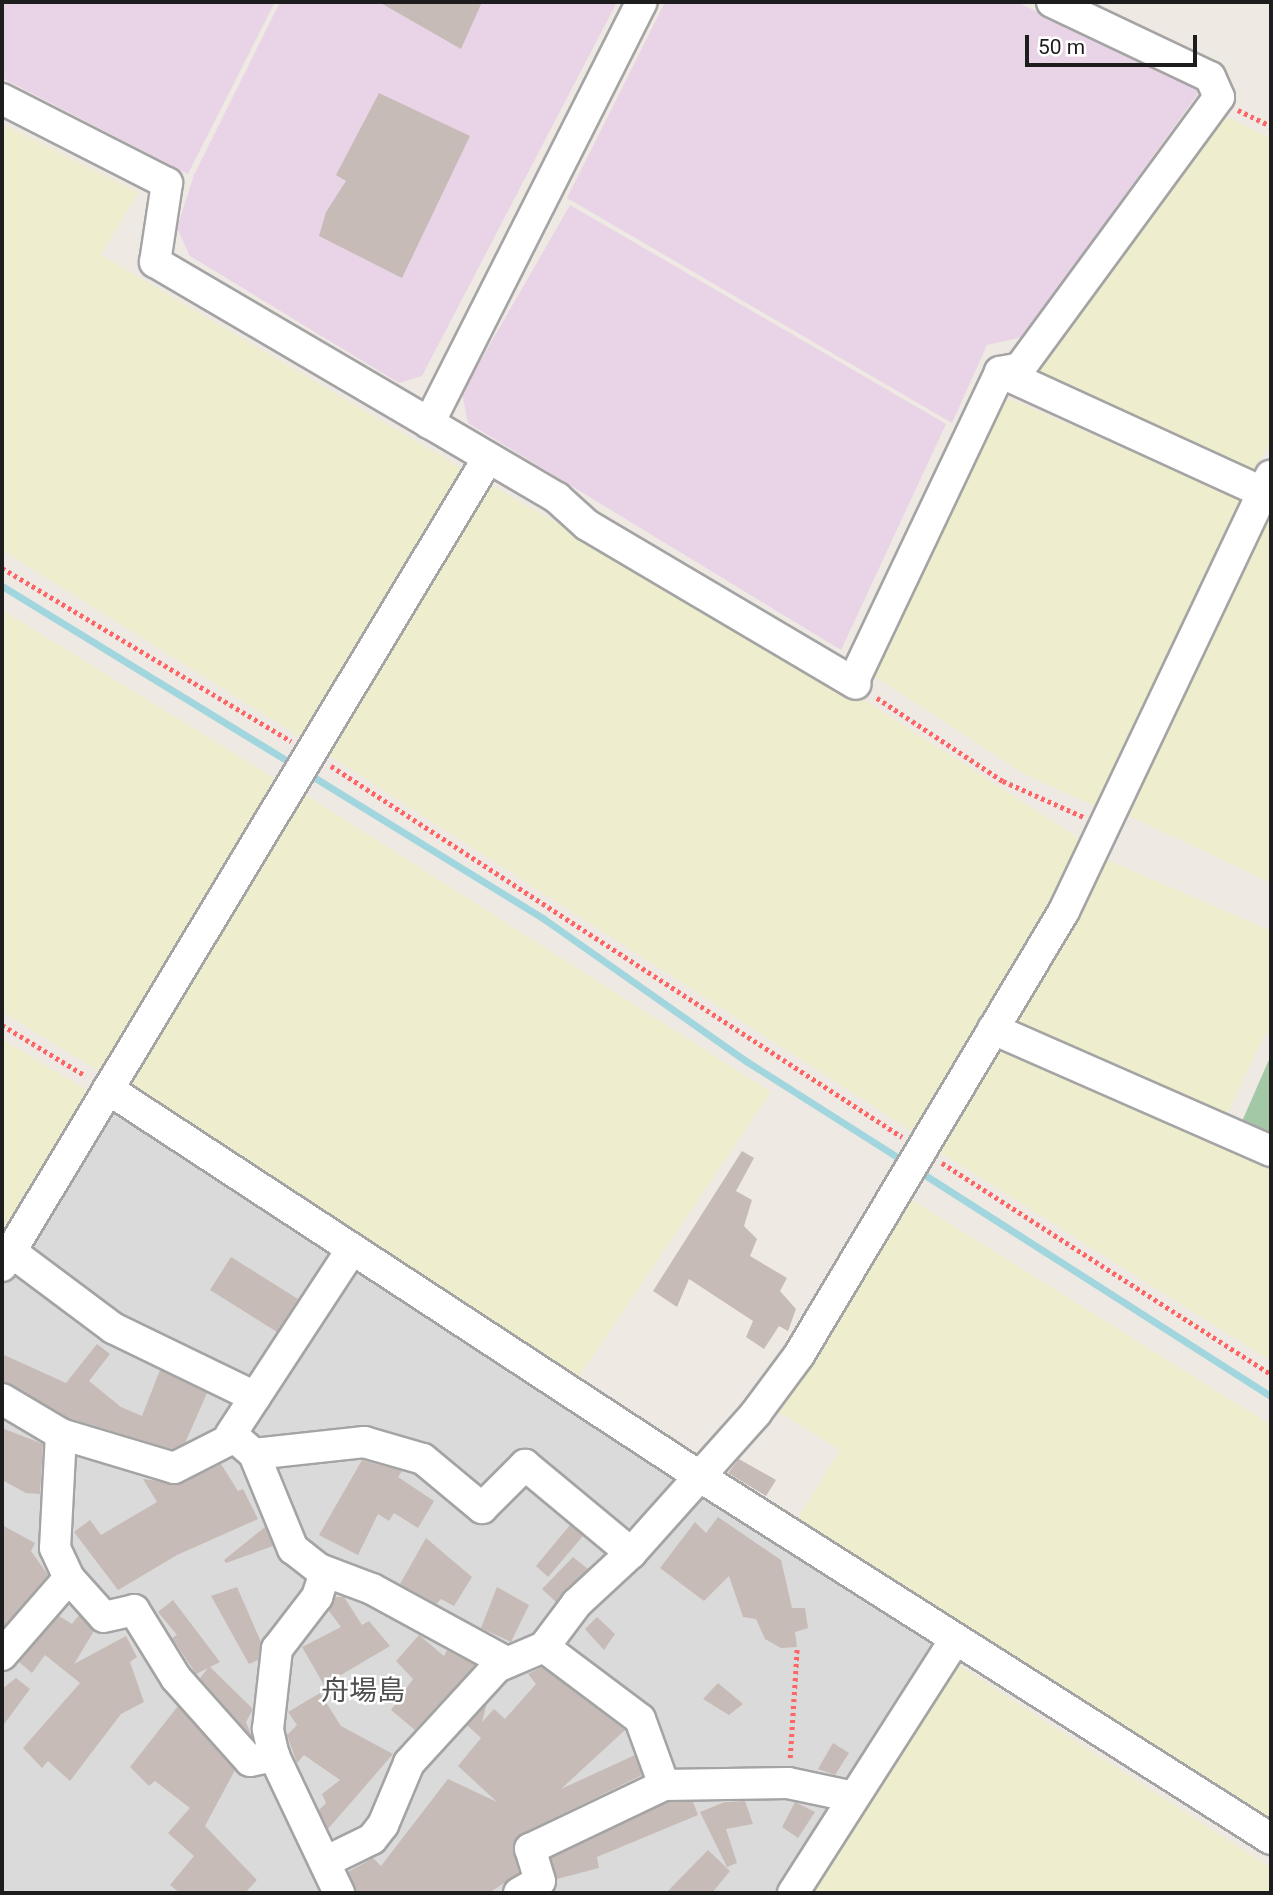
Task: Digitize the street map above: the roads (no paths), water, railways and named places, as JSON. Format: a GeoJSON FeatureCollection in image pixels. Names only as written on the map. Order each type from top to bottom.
{"type":"FeatureCollection","features":[{"type":"Feature","properties":{"kind":"street"},"geometry":{"type":"LineString","coordinates":[[429,423],[642,2]]}},
{"type":"Feature","properties":{"kind":"street"},"geometry":{"type":"LineString","coordinates":[[1000,372],[1020,368],[1217,100],[1210,76],[1052,2]]}},
{"type":"Feature","properties":{"kind":"street"},"geometry":{"type":"LineString","coordinates":[[2,99],[167,183],[155,262],[557,498],[587,525],[855,683],[1000,372]]}},
{"type":"Feature","properties":{"kind":"street"},"geometry":{"type":"LineString","coordinates":[[325,1862],[372,1839],[383,1825],[409,1763],[506,1661],[544,1647],[577,1603],[631,1553],[696,1474],[756,1413],[799,1355],[918,1162],[1107,827],[1269,488],[1000,372]]}},
{"type":"Feature","properties":{"kind":"street"},"geometry":{"type":"LineString","coordinates":[[255,1397],[113,1328],[6,1258],[488,458]]}},
{"type":"Feature","properties":{"kind":"street"},"geometry":{"type":"LineString","coordinates":[[993,1029],[1271,1151]]}},
{"type":"Feature","properties":{"kind":"street"},"geometry":{"type":"LineString","coordinates":[[108,1090],[696,1474],[1271,1839]]}},
{"type":"Feature","properties":{"kind":"street"},"geometry":{"type":"LineString","coordinates":[[352,1249],[231,1433],[245,1445],[293,1549],[325,1572],[372,1589],[506,1661]]}},
{"type":"Feature","properties":{"kind":"street"},"geometry":{"type":"LineString","coordinates":[[2,1399],[61,1434],[174,1468],[245,1445],[364,1442],[423,1459],[482,1508],[525,1465],[631,1553]]}},
{"type":"Feature","properties":{"kind":"street"},"geometry":{"type":"LineString","coordinates":[[61,1434],[55,1548],[69,1578],[104,1617],[134,1610],[176,1678],[250,1761],[274,1756]]}},
{"type":"Feature","properties":{"kind":"street"},"geometry":{"type":"LineString","coordinates":[[325,1572],[317,1597],[277,1649],[268,1729],[274,1756],[339,1893]]}},
{"type":"Feature","properties":{"kind":"street"},"geometry":{"type":"LineString","coordinates":[[2,1656],[69,1578]]}},
{"type":"Feature","properties":{"kind":"street"},"geometry":{"type":"LineString","coordinates":[[793,1893],[955,1640]]}},
{"type":"Feature","properties":{"kind":"street"},"geometry":{"type":"LineString","coordinates":[[544,1647],[640,1719],[664,1784]]}},
{"type":"Feature","properties":{"kind":"street"},"geometry":{"type":"LineString","coordinates":[[519,1893],[540,1881],[530,1849],[664,1784],[788,1783],[854,1797]]}},
{"type":"Feature","properties":{"kind":"waterway"},"geometry":{"type":"LineString","coordinates":[[2,586],[294,765]]}},
{"type":"Feature","properties":{"kind":"waterway"},"geometry":{"type":"LineString","coordinates":[[307,773],[544,919],[746,1061],[907,1163]]}},
{"type":"Feature","properties":{"kind":"waterway"},"geometry":{"type":"LineString","coordinates":[[917,1170],[1271,1396]]}},
{"type":"Feature","properties":{"kind":"district","name":"舟場島"},"geometry":{"type":"Point","coordinates":[363,1691]}}]}
